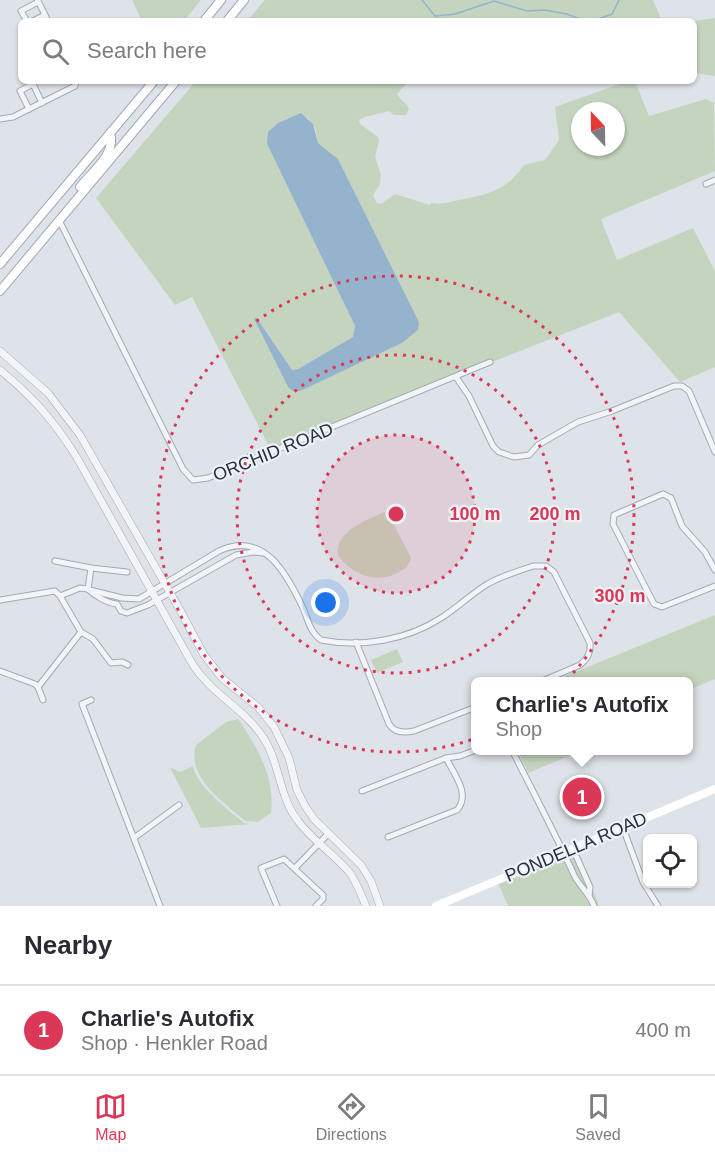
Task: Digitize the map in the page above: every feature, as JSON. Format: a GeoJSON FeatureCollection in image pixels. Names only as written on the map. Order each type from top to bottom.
{"type":"FeatureCollection","features":[{"type":"Feature","properties":{"kind":"main road"},"geometry":{"type":"LineString","coordinates":[[207,18],[222,0]]}},
{"type":"Feature","properties":{"kind":"main road"},"geometry":{"type":"LineString","coordinates":[[229,18],[244,0]]}},
{"type":"Feature","properties":{"kind":"main road"},"geometry":{"type":"LineString","coordinates":[[0,264],[151,84]]}},
{"type":"Feature","properties":{"kind":"main road"},"geometry":{"type":"LineString","coordinates":[[0,291],[173,84]]}},
{"type":"Feature","properties":{"kind":"main road"},"geometry":{"type":"LineString","coordinates":[[34,250],[42,233],[109,151],[112,141],[110,133]]}},
{"type":"Feature","properties":{"kind":"main road","name":"PONDELLA ROAD"},"geometry":{"type":"LineString","coordinates":[[436,906],[715,789]]}},
{"type":"Feature","properties":{"kind":"street"},"geometry":{"type":"LineString","coordinates":[[25,18],[21,11],[38,1],[46,18]]}},
{"type":"Feature","properties":{"kind":"street"},"geometry":{"type":"LineString","coordinates":[[39,18],[45,15]]}},
{"type":"Feature","properties":{"kind":"street"},"geometry":{"type":"LineString","coordinates":[[29,109],[20,91],[33,84],[42,103]]}},
{"type":"Feature","properties":{"kind":"street"},"geometry":{"type":"LineString","coordinates":[[0,118],[13,117],[75,84]]}},
{"type":"Feature","properties":{"kind":"street"},"geometry":{"type":"LineString","coordinates":[[706,184],[715,180]]}},
{"type":"Feature","properties":{"kind":"street","name":"ORCHID ROAD"},"geometry":{"type":"LineString","coordinates":[[59,220],[183,469],[193,480],[208,478],[490,362]]}},
{"type":"Feature","properties":{"kind":"street"},"geometry":{"type":"LineString","coordinates":[[0,351],[40,385],[67,416],[86,444],[206,659],[222,678],[258,707],[274,727],[289,758],[297,790],[305,806],[314,819],[362,865],[371,881],[380,906]]}},
{"type":"Feature","properties":{"kind":"street"},"geometry":{"type":"LineString","coordinates":[[0,370],[34,400],[57,426],[193,665],[213,689],[242,711],[265,740],[274,759],[286,801],[293,816],[305,831],[351,874],[366,906]]}},
{"type":"Feature","properties":{"kind":"street"},"geometry":{"type":"LineString","coordinates":[[456,377],[493,446],[506,455],[529,454],[552,436],[584,420],[674,386],[682,386],[689,391],[715,452]]}},
{"type":"Feature","properties":{"kind":"street"},"geometry":{"type":"LineString","coordinates":[[715,570],[705,552],[682,526],[671,498],[663,494],[614,515],[613,524],[654,604],[662,607],[715,586]]}},
{"type":"Feature","properties":{"kind":"street"},"geometry":{"type":"LineString","coordinates":[[89,590],[117,604],[121,611],[127,613],[148,605],[164,583],[231,546],[243,545],[257,548],[270,556],[291,586],[311,630],[317,637],[326,641],[356,642],[389,640],[433,623],[490,582],[539,565],[554,572],[591,648],[585,661],[580,665],[550,677]]}},
{"type":"Feature","properties":{"kind":"street"},"geometry":{"type":"LineString","coordinates":[[60,596],[80,588],[130,599],[154,596],[170,592],[242,553],[253,552],[270,556]]}},
{"type":"Feature","properties":{"kind":"street"},"geometry":{"type":"LineString","coordinates":[[56,561],[126,572]]}},
{"type":"Feature","properties":{"kind":"street"},"geometry":{"type":"LineString","coordinates":[[89,590],[91,568]]}},
{"type":"Feature","properties":{"kind":"street"},"geometry":{"type":"LineString","coordinates":[[0,600],[55,591],[81,632],[93,639],[111,663],[122,662],[128,665]]}},
{"type":"Feature","properties":{"kind":"street"},"geometry":{"type":"LineString","coordinates":[[38,687],[45,675],[81,632]]}},
{"type":"Feature","properties":{"kind":"street"},"geometry":{"type":"LineString","coordinates":[[356,642],[388,724],[395,731],[407,733],[414,731],[471,709]]}},
{"type":"Feature","properties":{"kind":"street"},"geometry":{"type":"LineString","coordinates":[[193,665],[206,659]]}},
{"type":"Feature","properties":{"kind":"street"},"geometry":{"type":"LineString","coordinates":[[0,671],[38,687],[43,700]]}},
{"type":"Feature","properties":{"kind":"street"},"geometry":{"type":"LineString","coordinates":[[91,700],[82,704],[160,906]]}},
{"type":"Feature","properties":{"kind":"street"},"geometry":{"type":"LineString","coordinates":[[362,792],[446,758],[471,752]]}},
{"type":"Feature","properties":{"kind":"street"},"geometry":{"type":"LineString","coordinates":[[515,755],[584,892],[590,896]]}},
{"type":"Feature","properties":{"kind":"street"},"geometry":{"type":"LineString","coordinates":[[388,837],[457,810],[463,800],[461,788],[446,758]]}},
{"type":"Feature","properties":{"kind":"street"},"geometry":{"type":"LineString","coordinates":[[134,838],[178,805]]}},
{"type":"Feature","properties":{"kind":"street"},"geometry":{"type":"LineString","coordinates":[[623,828],[642,882],[658,906]]}},
{"type":"Feature","properties":{"kind":"street"},"geometry":{"type":"LineString","coordinates":[[295,868],[329,833]]}},
{"type":"Feature","properties":{"kind":"street"},"geometry":{"type":"LineString","coordinates":[[573,849],[590,887],[590,896],[594,906]]}},
{"type":"Feature","properties":{"kind":"street"},"geometry":{"type":"LineString","coordinates":[[277,906],[261,868],[284,859],[323,895],[323,899],[316,906]]}},
{"type":"Feature","properties":{"kind":"green space"},"geometry":{"type":"Polygon","coordinates":[[[132,0],[201,0],[186,18],[141,18],[132,0]]]}},
{"type":"Feature","properties":{"kind":"green space"},"geometry":{"type":"Polygon","coordinates":[[[265,0],[653,0],[661,18],[250,18],[265,0]]]}},
{"type":"Feature","properties":{"kind":"green space"},"geometry":{"type":"Polygon","coordinates":[[[715,18],[715,76],[697,73],[697,21],[715,18]]]}},
{"type":"Feature","properties":{"kind":"green space"},"geometry":{"type":"Polygon","coordinates":[[[193,84],[406,84],[397,94],[409,109],[406,115],[394,115],[389,111],[359,120],[360,124],[378,137],[375,157],[381,175],[380,184],[373,195],[377,203],[381,204],[395,194],[430,205],[479,196],[496,190],[510,181],[524,165],[545,160],[559,140],[555,107],[620,84],[636,84],[649,116],[706,99],[714,103],[715,171],[601,219],[617,260],[693,228],[715,271],[715,367],[680,382],[619,312],[487,364],[273,454],[192,297],[175,305],[96,198],[193,84]],[[308,118],[282,122],[275,129],[267,144],[355,326],[353,337],[298,369],[292,370],[256,317],[254,319],[288,387],[402,343],[417,330],[419,322],[338,159],[318,143],[315,128],[308,118]]]}},
{"type":"Feature","properties":{"kind":"green space"},"geometry":{"type":"Polygon","coordinates":[[[387,511],[411,558],[408,564],[403,570],[387,577],[371,577],[356,572],[338,555],[342,539],[347,532],[363,522],[387,511]]]}},
{"type":"Feature","properties":{"kind":"green space"},"geometry":{"type":"Polygon","coordinates":[[[715,615],[715,679],[693,688],[693,677],[563,677],[715,615]]]}},
{"type":"Feature","properties":{"kind":"green space"},"geometry":{"type":"Polygon","coordinates":[[[397,649],[403,662],[377,673],[371,660],[397,649]]]}},
{"type":"Feature","properties":{"kind":"green space"},"geometry":{"type":"Polygon","coordinates":[[[238,719],[264,763],[268,775],[272,800],[271,813],[258,822],[245,821],[227,806],[209,788],[196,768],[194,757],[196,745],[226,722],[238,719]]]}},
{"type":"Feature","properties":{"kind":"green space"},"geometry":{"type":"Polygon","coordinates":[[[520,755],[571,755],[528,773],[520,755]]]}},
{"type":"Feature","properties":{"kind":"green space"},"geometry":{"type":"Polygon","coordinates":[[[193,766],[195,774],[206,789],[244,823],[250,824],[201,828],[170,767],[180,772],[193,766]]]}},
{"type":"Feature","properties":{"kind":"green space"},"geometry":{"type":"Polygon","coordinates":[[[578,850],[599,906],[508,906],[498,883],[578,850]]]}},
{"type":"Feature","properties":{"kind":"water"},"geometry":{"type":"Polygon","coordinates":[[[301,113],[313,124],[318,143],[338,159],[419,322],[418,330],[402,343],[300,391],[293,391],[288,387],[254,319],[256,317],[292,370],[298,369],[353,337],[355,326],[267,144],[268,132],[278,123],[301,113]]]}},
{"type":"Feature","properties":{"kind":"waterway"},"geometry":{"type":"LineString","coordinates":[[422,0],[435,16],[455,14],[494,1],[527,11],[544,10],[577,18]]}},
{"type":"Feature","properties":{"kind":"waterway"},"geometry":{"type":"LineString","coordinates":[[601,18],[612,14],[619,0]]}},
{"type":"Feature","properties":{"kind":"place","name":"Charlie's Autofix"},"geometry":{"type":"Point","coordinates":[582,797]}}]}
